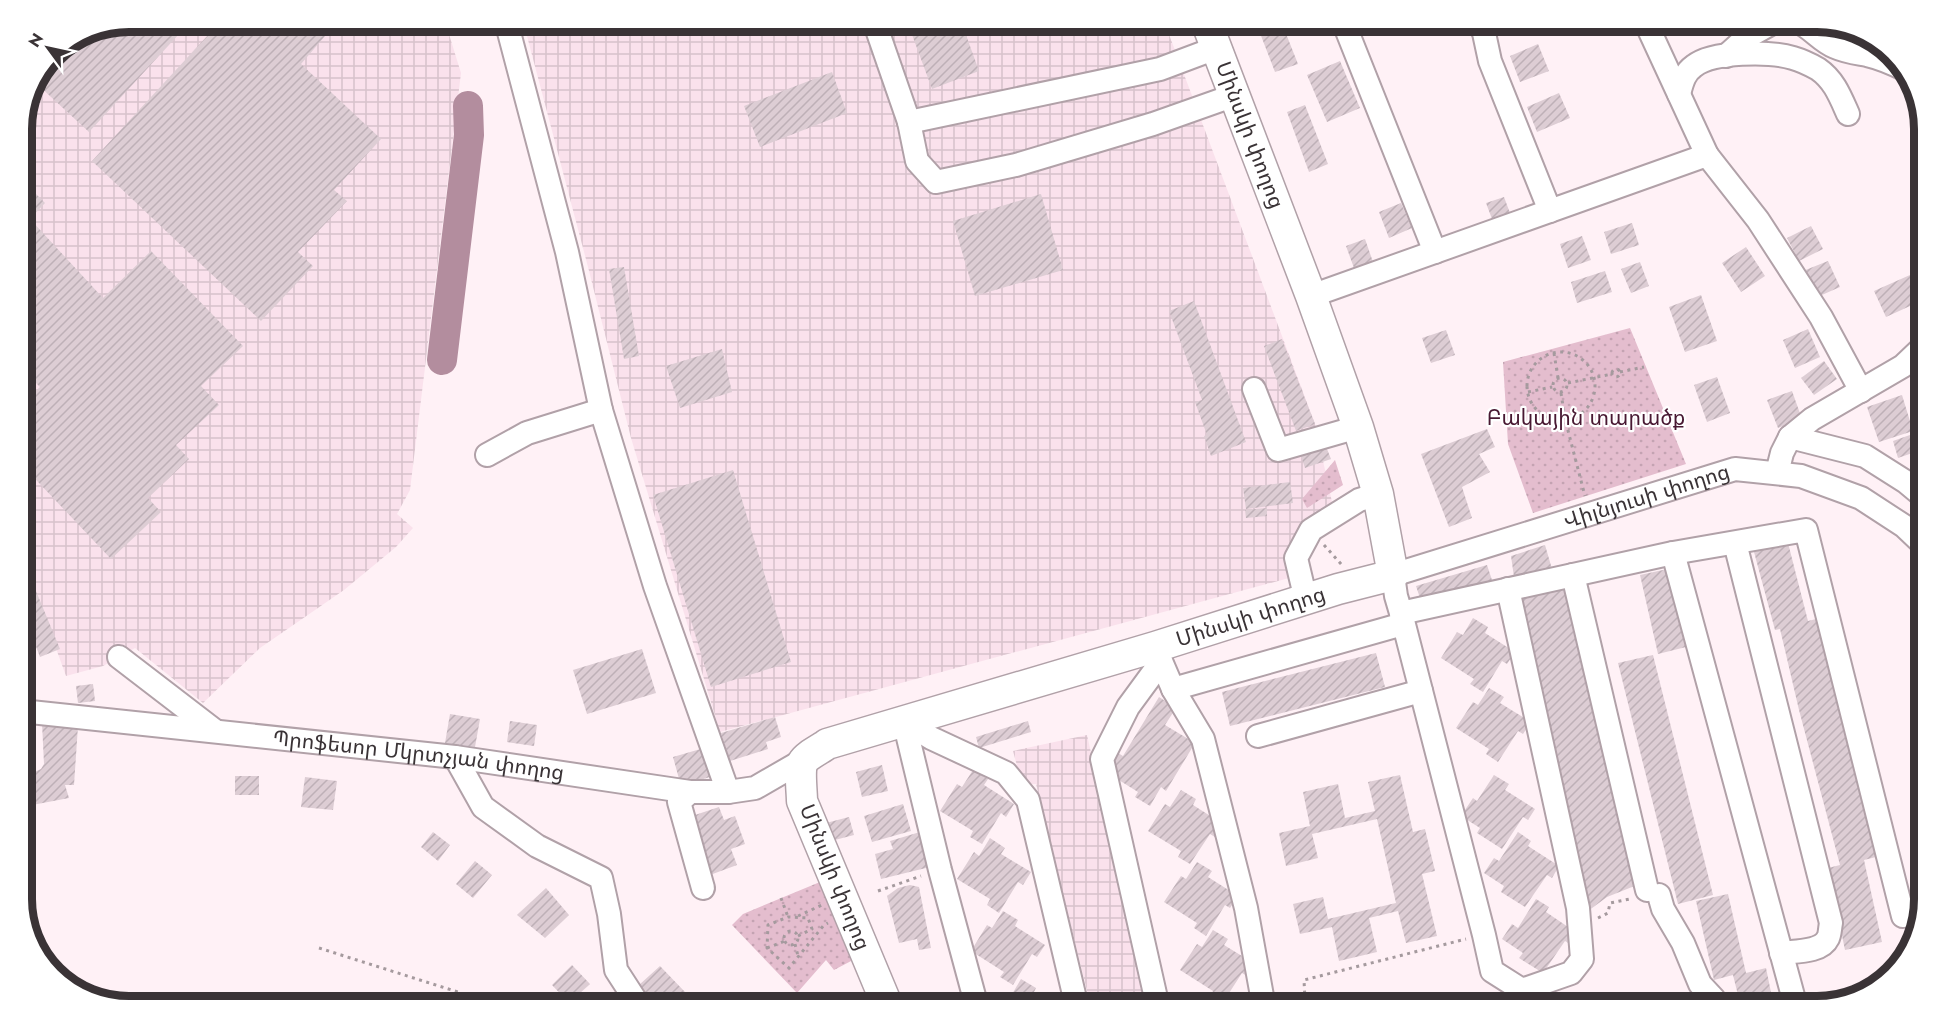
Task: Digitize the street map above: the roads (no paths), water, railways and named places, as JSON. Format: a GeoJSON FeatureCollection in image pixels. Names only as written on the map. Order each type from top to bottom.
{"type":"FeatureCollection","features":[{"type":"Feature","properties":{"kind":"main road","name":"Մինսկի փողոց"},"geometry":{"type":"LineString","coordinates":[[882,996],[834,913],[802,801],[803,767],[807,758],[827,744],[904,721],[1158,655],[1306,600],[1393,575],[1378,494],[1358,427],[1311,296],[1211,35]]}},
{"type":"Feature","properties":{"kind":"street"},"geometry":{"type":"LineString","coordinates":[[509,32],[567,252],[601,410],[655,586],[728,792]]}},
{"type":"Feature","properties":{"kind":"street"},"geometry":{"type":"LineString","coordinates":[[878,32],[909,122],[916,161],[936,182],[1026,162],[1153,124],[1235,95]]}},
{"type":"Feature","properties":{"kind":"street"},"geometry":{"type":"LineString","coordinates":[[1347,32],[1435,252]]}},
{"type":"Feature","properties":{"kind":"street"},"geometry":{"type":"LineString","coordinates":[[1484,32],[1490,61],[1550,211]]}},
{"type":"Feature","properties":{"kind":"street"},"geometry":{"type":"LineString","coordinates":[[1650,32],[1707,155],[1758,220],[1821,317],[1861,391]]}},
{"type":"Feature","properties":{"kind":"street"},"geometry":{"type":"LineString","coordinates":[[1726,56],[1756,32]]}},
{"type":"Feature","properties":{"kind":"street"},"geometry":{"type":"LineString","coordinates":[[1814,32],[1832,46],[1888,62]]}},
{"type":"Feature","properties":{"kind":"street"},"geometry":{"type":"LineString","coordinates":[[909,122],[1160,69],[1211,35]]}},
{"type":"Feature","properties":{"kind":"street"},"geometry":{"type":"LineString","coordinates":[[1679,94],[1685,76],[1694,66],[1714,57],[1771,54],[1793,58],[1818,69],[1834,84],[1848,114]]}},
{"type":"Feature","properties":{"kind":"street"},"geometry":{"type":"LineString","coordinates":[[1311,296],[1707,155]]}},
{"type":"Feature","properties":{"kind":"street"},"geometry":{"type":"LineString","coordinates":[[1777,473],[1782,453],[1790,437],[1812,418],[1903,366],[1913,356]]}},
{"type":"Feature","properties":{"kind":"street"},"geometry":{"type":"LineString","coordinates":[[1254,390],[1278,450],[1358,427]]}},
{"type":"Feature","properties":{"kind":"street"},"geometry":{"type":"LineString","coordinates":[[487,455],[527,433],[601,410]]}},
{"type":"Feature","properties":{"kind":"street"},"geometry":{"type":"LineString","coordinates":[[1790,437],[1865,456],[1913,488]]}},
{"type":"Feature","properties":{"kind":"street","name":"Վիլնյուսի փողոց"},"geometry":{"type":"LineString","coordinates":[[1393,575],[1735,469],[1801,476],[1861,498],[1904,526],[1914,535]]}},
{"type":"Feature","properties":{"kind":"street"},"geometry":{"type":"LineString","coordinates":[[1306,600],[1296,558],[1311,530],[1359,500],[1378,494]]}},
{"type":"Feature","properties":{"kind":"street"},"geometry":{"type":"LineString","coordinates":[[1173,689],[1402,618],[1508,589],[1673,553],[1806,530],[1903,916]]}},
{"type":"Feature","properties":{"kind":"street"},"geometry":{"type":"LineString","coordinates":[[1735,543],[1831,923],[1828,938],[1822,945],[1807,950],[1781,953]]}},
{"type":"Feature","properties":{"kind":"street"},"geometry":{"type":"LineString","coordinates":[[1673,553],[1793,996]]}},
{"type":"Feature","properties":{"kind":"street"},"geometry":{"type":"LineString","coordinates":[[1393,575],[1396,596],[1492,971],[1522,990],[1571,973],[1582,959],[1578,908],[1508,589]]}},
{"type":"Feature","properties":{"kind":"street"},"geometry":{"type":"LineString","coordinates":[[1573,575],[1653,892],[1683,943],[1700,984],[1711,996]]}},
{"type":"Feature","properties":{"kind":"street"},"geometry":{"type":"LineString","coordinates":[[1158,655],[1173,689],[1203,739],[1246,908],[1262,996]]}},
{"type":"Feature","properties":{"kind":"street"},"geometry":{"type":"LineString","coordinates":[[1156,996],[1102,759],[1158,655]]}},
{"type":"Feature","properties":{"kind":"street"},"geometry":{"type":"LineString","coordinates":[[119,657],[216,731]]}},
{"type":"Feature","properties":{"kind":"street"},"geometry":{"type":"LineString","coordinates":[[1258,736],[1421,691]]}},
{"type":"Feature","properties":{"kind":"street","name":"Պրոֆեսոր Մկրտչյան փողոց"},"geometry":{"type":"LineString","coordinates":[[32,712],[456,757],[690,792],[728,792],[755,788],[807,758]]}},
{"type":"Feature","properties":{"kind":"street"},"geometry":{"type":"LineString","coordinates":[[904,721],[940,870],[974,996]]}},
{"type":"Feature","properties":{"kind":"street"},"geometry":{"type":"LineString","coordinates":[[904,721],[931,738],[1006,773],[1028,800],[1074,996]]}},
{"type":"Feature","properties":{"kind":"street"},"geometry":{"type":"LineString","coordinates":[[456,757],[483,807],[537,846],[601,878],[609,914],[616,970],[633,996]]}},
{"type":"Feature","properties":{"kind":"street"},"geometry":{"type":"LineString","coordinates":[[690,792],[679,802],[703,888]]}},
{"type":"Feature","properties":{"kind":"waterway"},"geometry":{"type":"LineString","coordinates":[[442,360],[469,135],[468,106]]}},
{"type":"Feature","properties":{"kind":"park label","name":"Բակային տարածք"},"geometry":{"type":"Point","coordinates":[1586,418]}}]}
